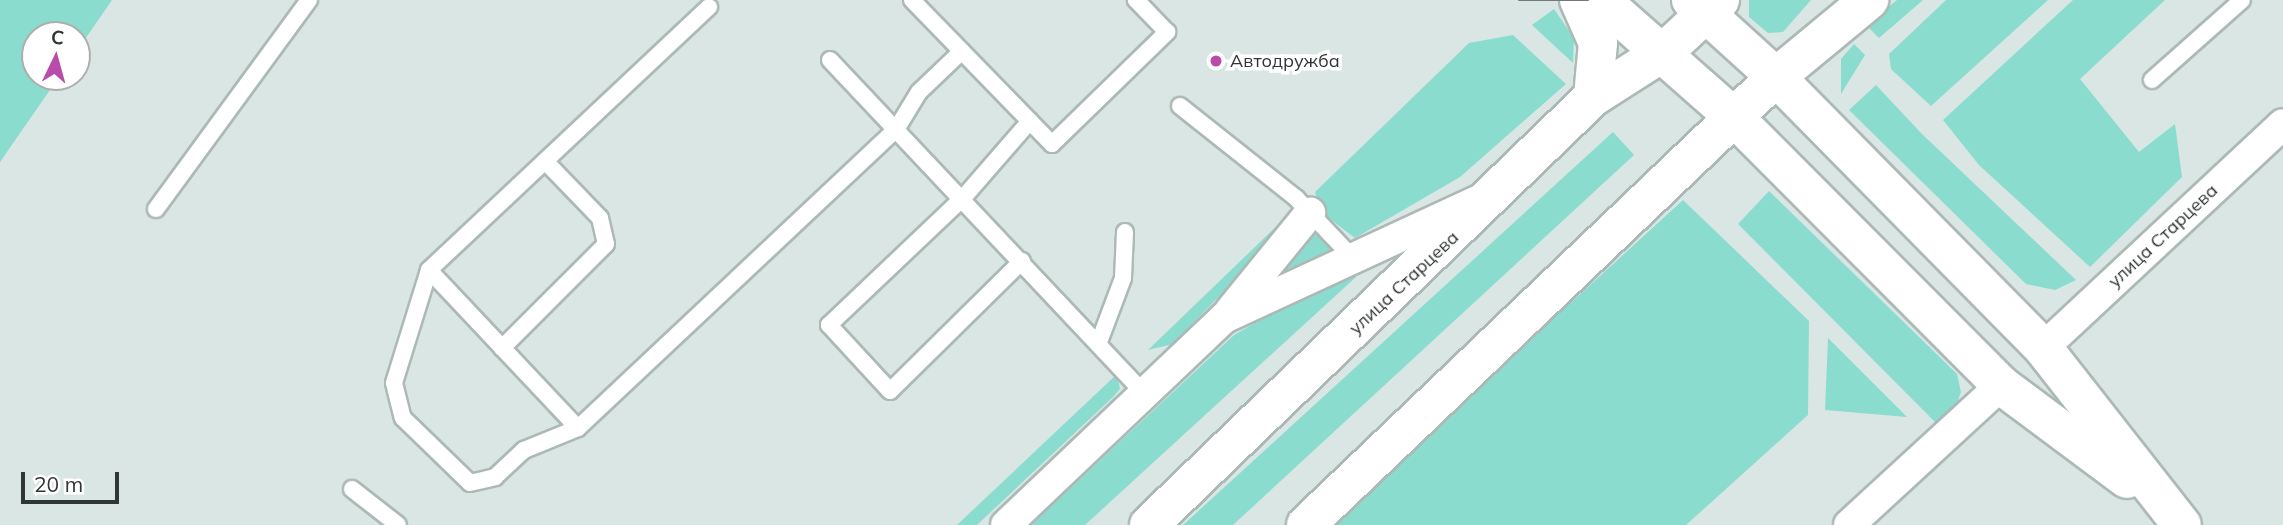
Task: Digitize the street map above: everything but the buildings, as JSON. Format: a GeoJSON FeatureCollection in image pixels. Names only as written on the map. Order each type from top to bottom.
{"type":"FeatureCollection","features":[{"type":"Feature","properties":{"kind":"main road"},"geometry":{"type":"LineString","coordinates":[[1579,0],[1598,43],[1593,97]]}},
{"type":"Feature","properties":{"kind":"main road"},"geometry":{"type":"LineString","coordinates":[[1601,0],[1665,51],[1736,119],[2001,385],[2172,515]]}},
{"type":"Feature","properties":{"kind":"main road"},"geometry":{"type":"LineString","coordinates":[[1306,525],[1736,119],[1776,77],[1869,0]]}},
{"type":"Feature","properties":{"kind":"main road"},"geometry":{"type":"LineString","coordinates":[[1705,4],[2043,348],[2172,515]]}},
{"type":"Feature","properties":{"kind":"main road","name":"улица Старцева"},"geometry":{"type":"LineString","coordinates":[[1149,525],[1502,190],[1593,97],[1665,51],[1705,4]]}},
{"type":"Feature","properties":{"kind":"street","name":"улица Старцева"},"geometry":{"type":"LineString","coordinates":[[2043,348],[2283,124]]}},
{"type":"Feature","properties":{"kind":"street"},"geometry":{"type":"LineString","coordinates":[[1224,318],[1502,190]]}},
{"type":"Feature","properties":{"kind":"street"},"geometry":{"type":"LineString","coordinates":[[1006,525],[1224,318],[1310,214]]}},
{"type":"Feature","properties":{"kind":"street"},"geometry":{"type":"LineString","coordinates":[[1849,525],[2001,385]]}},
{"type":"Feature","properties":{"kind":"lane"},"geometry":{"type":"LineString","coordinates":[[156,209],[309,0]]}},
{"type":"Feature","properties":{"kind":"lane"},"geometry":{"type":"LineString","coordinates":[[912,0],[1052,144],[1167,32],[1136,0]]}},
{"type":"Feature","properties":{"kind":"lane"},"geometry":{"type":"LineString","coordinates":[[2152,80],[2242,0]]}},
{"type":"Feature","properties":{"kind":"lane"},"geometry":{"type":"LineString","coordinates":[[709,7],[429,270],[392,395],[412,428],[459,478],[483,483],[524,450],[578,428],[897,128],[919,92],[962,51]]}},
{"type":"Feature","properties":{"kind":"lane"},"geometry":{"type":"LineString","coordinates":[[830,60],[1146,394]]}},
{"type":"Feature","properties":{"kind":"lane"},"geometry":{"type":"LineString","coordinates":[[1180,106],[1310,214],[1353,258]]}},
{"type":"Feature","properties":{"kind":"lane"},"geometry":{"type":"LineString","coordinates":[[1022,261],[890,391],[829,325],[962,198],[1030,121]]}},
{"type":"Feature","properties":{"kind":"lane"},"geometry":{"type":"LineString","coordinates":[[502,348],[606,244],[600,218],[545,161]]}},
{"type":"Feature","properties":{"kind":"lane"},"geometry":{"type":"LineString","coordinates":[[1099,342],[1124,278],[1125,232]]}},
{"type":"Feature","properties":{"kind":"lane"},"geometry":{"type":"LineString","coordinates":[[429,270],[578,428]]}},
{"type":"Feature","properties":{"kind":"lane"},"geometry":{"type":"LineString","coordinates":[[352,489],[398,525]]}},
{"type":"Feature","properties":{"kind":"green space"},"geometry":{"type":"Polygon","coordinates":[[[0,0],[112,0],[91,31],[91,21],[21,21],[21,91],[49,91],[0,162],[0,0]]]}},
{"type":"Feature","properties":{"kind":"green space"},"geometry":{"type":"Polygon","coordinates":[[[1749,0],[1811,0],[1783,32],[1768,33],[1749,17],[1749,0]]]}},
{"type":"Feature","properties":{"kind":"green space"},"geometry":{"type":"Polygon","coordinates":[[[1897,0],[1923,0],[1879,38],[1866,25],[1897,0]]]}},
{"type":"Feature","properties":{"kind":"green space"},"geometry":{"type":"Polygon","coordinates":[[[1946,0],[2048,0],[1931,106],[1891,69],[1889,54],[1946,0]]]}},
{"type":"Feature","properties":{"kind":"green space"},"geometry":{"type":"Polygon","coordinates":[[[2073,0],[2165,0],[2080,79],[2139,152],[2175,124],[2182,177],[2090,267],[1979,165],[1943,120],[2073,0]]]}},
{"type":"Feature","properties":{"kind":"green space"},"geometry":{"type":"Polygon","coordinates":[[[1554,9],[1574,38],[1573,63],[1532,25],[1554,9]]]}},
{"type":"Feature","properties":{"kind":"green space"},"geometry":{"type":"Polygon","coordinates":[[[1513,35],[1566,84],[1460,177],[1355,238],[1322,213],[1315,192],[1469,43],[1513,35]]]}},
{"type":"Feature","properties":{"kind":"green space"},"geometry":{"type":"Polygon","coordinates":[[[1854,44],[1865,55],[1841,94],[1841,59],[1854,44]]]}},
{"type":"Feature","properties":{"kind":"green space"},"geometry":{"type":"Polygon","coordinates":[[[1876,85],[1922,134],[2076,280],[2055,290],[2026,284],[1849,110],[1876,85]]]}},
{"type":"Feature","properties":{"kind":"green space"},"geometry":{"type":"Polygon","coordinates":[[[1613,132],[1634,155],[1233,525],[1183,525],[1613,132]]]}},
{"type":"Feature","properties":{"kind":"green space"},"geometry":{"type":"Polygon","coordinates":[[[1769,191],[1957,374],[1961,392],[1955,409],[1937,424],[1738,224],[1769,191]]]}},
{"type":"Feature","properties":{"kind":"green space"},"geometry":{"type":"Polygon","coordinates":[[[1683,200],[1809,321],[1808,415],[1686,525],[1328,525],[1683,200]]]}},
{"type":"Feature","properties":{"kind":"green space"},"geometry":{"type":"Polygon","coordinates":[[[1284,219],[1286,227],[1173,344],[1148,350],[1284,219]]]}},
{"type":"Feature","properties":{"kind":"green space"},"geometry":{"type":"Polygon","coordinates":[[[1315,230],[1333,249],[1267,281],[1315,230]]]}},
{"type":"Feature","properties":{"kind":"green space"},"geometry":{"type":"Polygon","coordinates":[[[1347,270],[1356,277],[1085,525],[1031,525],[1234,335],[1347,270]]]}},
{"type":"Feature","properties":{"kind":"green space"},"geometry":{"type":"Polygon","coordinates":[[[1828,338],[1907,417],[1825,410],[1828,338]]]}},
{"type":"Feature","properties":{"kind":"green space"},"geometry":{"type":"Polygon","coordinates":[[[1117,374],[1120,389],[1113,397],[977,525],[957,525],[1117,374]]]}},
{"type":"Feature","properties":{"kind":"tram line"},"geometry":{"type":"LineString","coordinates":[[1519,0],[1588,0]]}},
{"type":"Feature","properties":{"kind":"place","name":"Автодружба"},"geometry":{"type":"Point","coordinates":[1216,61]}}]}
